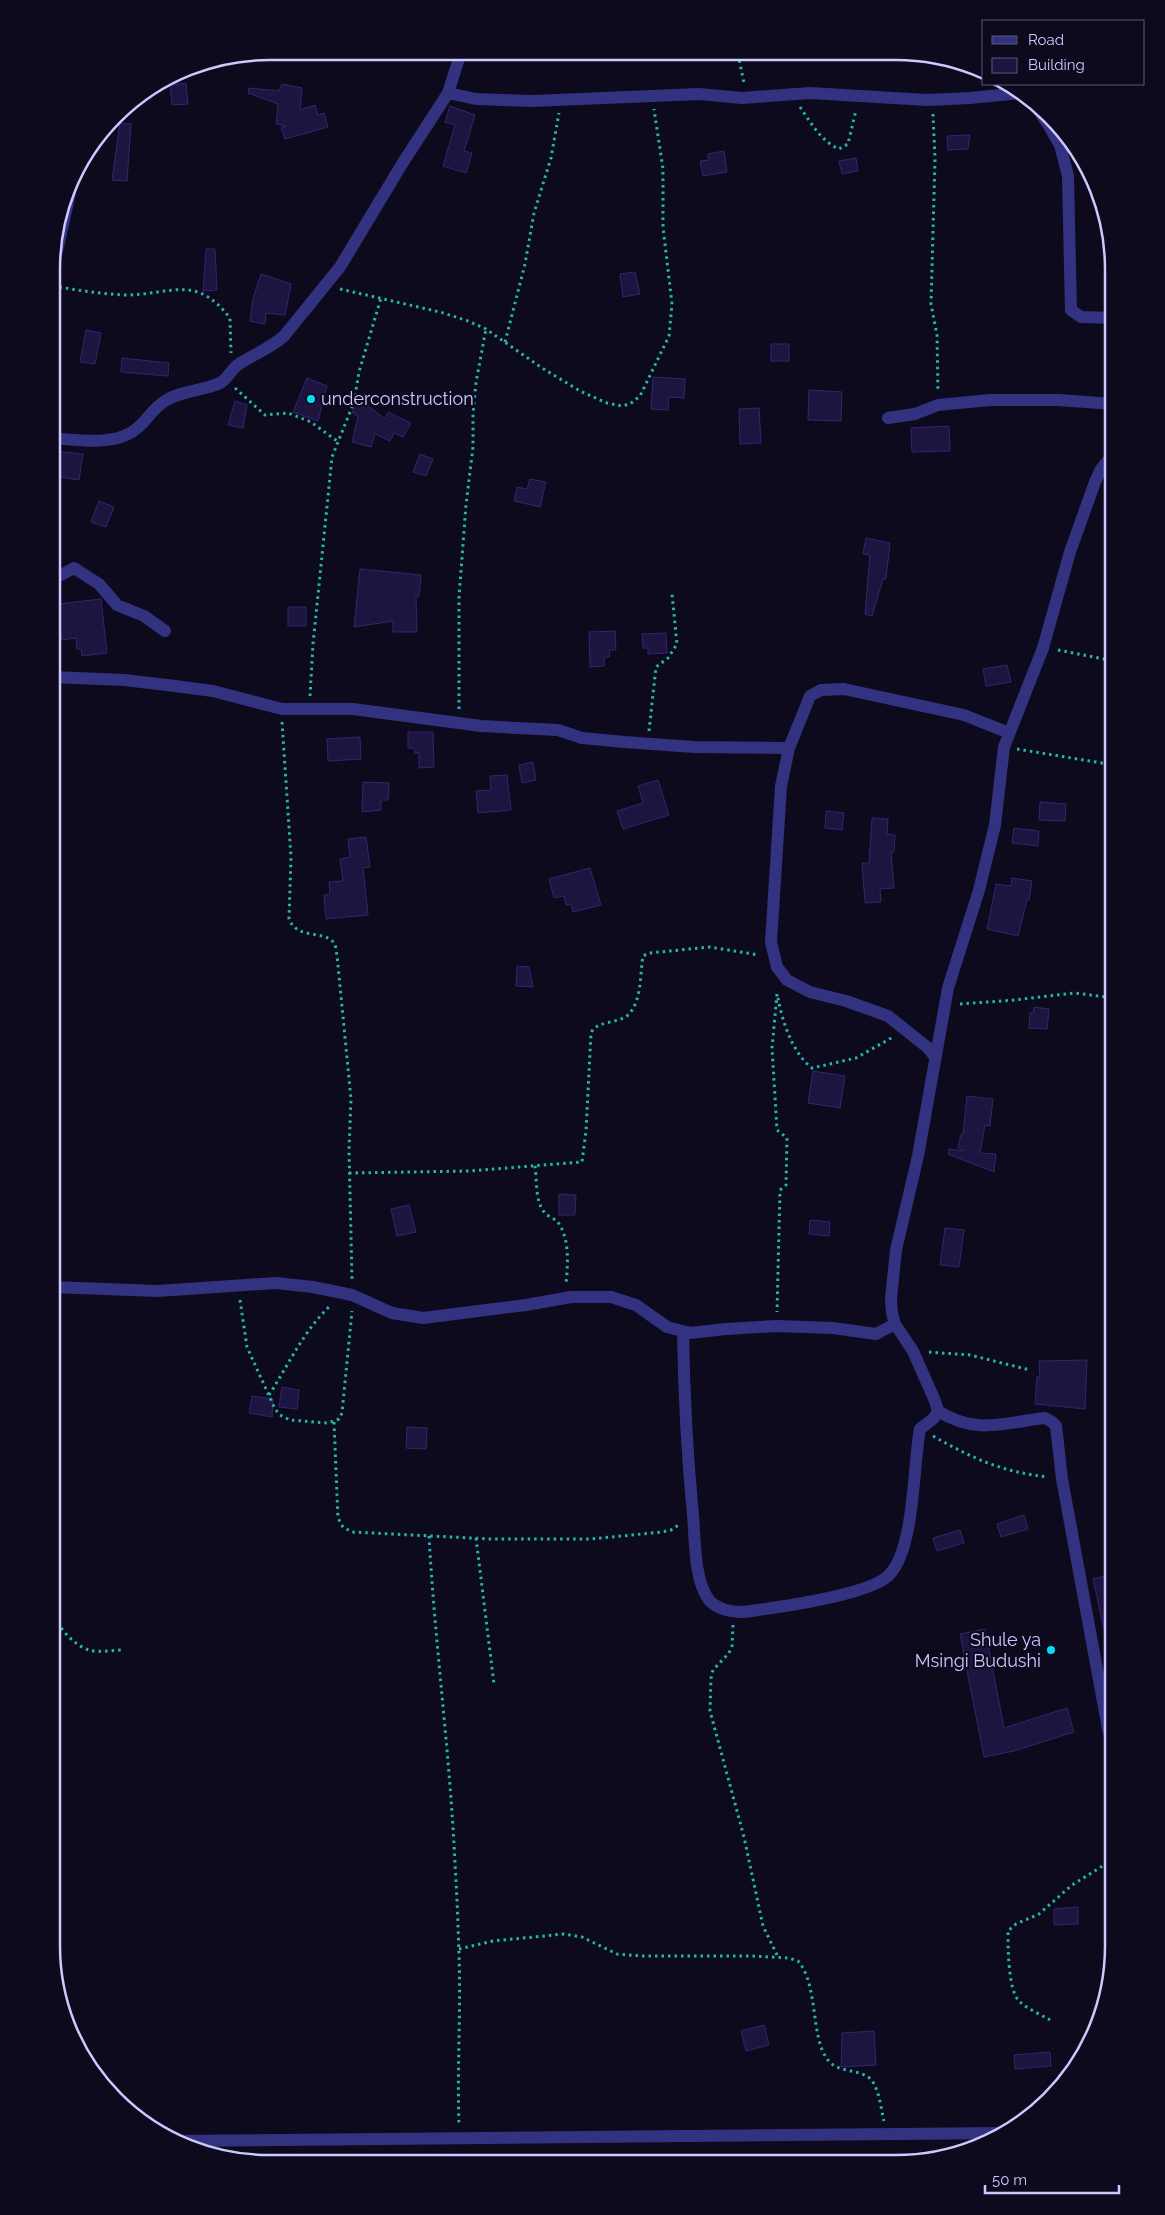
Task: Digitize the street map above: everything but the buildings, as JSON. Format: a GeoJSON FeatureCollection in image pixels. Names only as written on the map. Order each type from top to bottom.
{"type":"FeatureCollection","features":[{"type":"Feature","properties":{"kind":"street"},"geometry":{"type":"LineString","coordinates":[[60,439],[75,441],[117,438],[139,427],[167,400],[186,392],[218,384],[227,375],[284,336],[326,286],[340,266],[448,93],[458,60]]}},
{"type":"Feature","properties":{"kind":"street"},"geometry":{"type":"LineString","coordinates":[[448,93],[476,99],[562,100],[698,94],[746,97],[810,93],[932,100],[1010,94]]}},
{"type":"Feature","properties":{"kind":"street"},"geometry":{"type":"LineString","coordinates":[[1052,130],[1060,146],[1068,176],[1071,310],[1081,317],[1105,318]]}},
{"type":"Feature","properties":{"kind":"street"},"geometry":{"type":"LineString","coordinates":[[888,418],[915,414],[938,405],[990,400],[1058,400],[1105,403]]}},
{"type":"Feature","properties":{"kind":"street"},"geometry":{"type":"LineString","coordinates":[[683,1332],[687,1454],[692,1511],[697,1564],[708,1599],[725,1610],[734,1612],[777,1607],[859,1590],[890,1575],[902,1549],[909,1521],[920,1429],[934,1418],[938,1411],[936,1401],[914,1351],[895,1324],[891,1299],[896,1250],[918,1156],[944,1005],[986,864],[995,825],[1004,747],[1043,648],[1070,552],[1095,482],[1105,464]]}},
{"type":"Feature","properties":{"kind":"street"},"geometry":{"type":"LineString","coordinates":[[60,575],[74,568],[99,584],[117,605],[144,616],[165,631]]}},
{"type":"Feature","properties":{"kind":"street"},"geometry":{"type":"LineString","coordinates":[[60,677],[124,680],[212,691],[282,709],[353,709],[458,722],[558,730],[582,738],[648,744],[694,747],[789,748]]}},
{"type":"Feature","properties":{"kind":"street"},"geometry":{"type":"LineString","coordinates":[[936,1058],[927,1047],[888,1016],[877,1011],[810,992],[787,980],[776,962],[771,942],[781,786],[789,748],[810,696],[821,690],[831,689],[844,689],[964,714],[1009,733]]}},
{"type":"Feature","properties":{"kind":"street"},"geometry":{"type":"LineString","coordinates":[[60,1287],[158,1291],[276,1284],[313,1287],[347,1294],[392,1313],[423,1318],[526,1306],[564,1298],[593,1296],[621,1299],[636,1305],[668,1327],[683,1332],[777,1326],[834,1328],[876,1334],[895,1324]]}},
{"type":"Feature","properties":{"kind":"street"},"geometry":{"type":"LineString","coordinates":[[938,1411],[958,1422],[983,1426],[1045,1418],[1052,1422],[1056,1430],[1062,1479],[1105,1714]]}},
{"type":"Feature","properties":{"kind":"street"},"geometry":{"type":"LineString","coordinates":[[194,2141],[988,2133]]}},
{"type":"Feature","properties":{"kind":"path"},"geometry":{"type":"LineString","coordinates":[[739,60],[746,97]]}},
{"type":"Feature","properties":{"kind":"path"},"geometry":{"type":"LineString","coordinates":[[791,94],[815,129],[831,145],[842,149],[848,144],[860,96]]}},
{"type":"Feature","properties":{"kind":"path"},"geometry":{"type":"LineString","coordinates":[[326,286],[440,312],[468,321],[486,329],[565,382],[607,404],[630,404],[640,396],[669,336],[672,304],[663,227],[663,169],[651,96]]}},
{"type":"Feature","properties":{"kind":"path"},"geometry":{"type":"LineString","coordinates":[[505,342],[525,264],[534,213],[551,158],[562,100]]}},
{"type":"Feature","properties":{"kind":"path"},"geometry":{"type":"LineString","coordinates":[[932,100],[936,159],[931,304],[937,335],[938,405]]}},
{"type":"Feature","properties":{"kind":"path"},"geometry":{"type":"LineString","coordinates":[[60,287],[102,294],[156,292],[174,288],[196,291],[211,298],[230,318],[227,375],[265,415],[288,413],[311,422],[337,441]]}},
{"type":"Feature","properties":{"kind":"path"},"geometry":{"type":"LineString","coordinates":[[309,710],[313,644],[332,457],[354,402],[359,372],[381,298]]}},
{"type":"Feature","properties":{"kind":"path"},"geometry":{"type":"LineString","coordinates":[[458,722],[459,597],[466,505],[473,447],[472,414],[486,329]]}},
{"type":"Feature","properties":{"kind":"path"},"geometry":{"type":"LineString","coordinates":[[648,744],[656,667],[668,658],[677,644],[672,594]]}},
{"type":"Feature","properties":{"kind":"path"},"geometry":{"type":"LineString","coordinates":[[1043,648],[1105,659]]}},
{"type":"Feature","properties":{"kind":"path"},"geometry":{"type":"LineString","coordinates":[[282,709],[291,858],[289,919],[294,927],[304,933],[330,940],[334,944],[337,955],[351,1099],[347,1294],[351,1330],[342,1413],[334,1422],[338,1518],[343,1527],[352,1532],[476,1538],[591,1539],[671,1530],[679,1525],[692,1511]]}},
{"type":"Feature","properties":{"kind":"path"},"geometry":{"type":"LineString","coordinates":[[1004,747],[1105,764]]}},
{"type":"Feature","properties":{"kind":"path"},"geometry":{"type":"LineString","coordinates":[[349,1173],[417,1173],[582,1162],[586,1131],[591,1033],[595,1027],[628,1015],[638,993],[643,956],[649,953],[710,947],[776,962],[777,994],[772,1048],[775,1104],[777,1130],[787,1138],[786,1185],[780,1190],[777,1326]]}},
{"type":"Feature","properties":{"kind":"path"},"geometry":{"type":"LineString","coordinates":[[944,1005],[1076,993],[1105,997]]}},
{"type":"Feature","properties":{"kind":"path"},"geometry":{"type":"LineString","coordinates":[[777,994],[783,1018],[797,1051],[803,1061],[812,1068],[856,1058],[906,1029]]}},
{"type":"Feature","properties":{"kind":"path"},"geometry":{"type":"LineString","coordinates":[[535,1166],[538,1195],[543,1211],[556,1220],[565,1242],[568,1262],[564,1298]]}},
{"type":"Feature","properties":{"kind":"path"},"geometry":{"type":"LineString","coordinates":[[238,1286],[244,1336],[268,1395],[280,1415],[290,1420],[334,1422]]}},
{"type":"Feature","properties":{"kind":"path"},"geometry":{"type":"LineString","coordinates":[[268,1395],[289,1364],[315,1319],[347,1294]]}},
{"type":"Feature","properties":{"kind":"path"},"geometry":{"type":"LineString","coordinates":[[914,1351],[970,1355],[1030,1370]]}},
{"type":"Feature","properties":{"kind":"path"},"geometry":{"type":"LineString","coordinates":[[920,1429],[968,1455],[1002,1469],[1019,1474],[1062,1479]]}},
{"type":"Feature","properties":{"kind":"path"},"geometry":{"type":"LineString","coordinates":[[429,1536],[434,1624],[450,1788],[459,1949],[457,2045],[460,2138]]}},
{"type":"Feature","properties":{"kind":"path"},"geometry":{"type":"LineString","coordinates":[[476,1538],[494,1684]]}},
{"type":"Feature","properties":{"kind":"path"},"geometry":{"type":"LineString","coordinates":[[734,1612],[730,1650],[713,1670],[711,1678],[710,1710],[744,1837],[763,1926],[778,1957]]}},
{"type":"Feature","properties":{"kind":"path"},"geometry":{"type":"LineString","coordinates":[[60,1627],[67,1635],[88,1650],[124,1650]]}},
{"type":"Feature","properties":{"kind":"path"},"geometry":{"type":"LineString","coordinates":[[1050,2020],[1018,2000],[1015,1994],[1012,1984],[1008,1931],[1016,1924],[1039,1914],[1072,1885],[1105,1863]]}},
{"type":"Feature","properties":{"kind":"path"},"geometry":{"type":"LineString","coordinates":[[459,1949],[494,1941],[564,1934],[582,1937],[617,1954],[789,1958],[798,1962],[803,1967],[808,1979],[819,2039],[827,2060],[836,2067],[866,2075],[874,2083],[886,2133]]}},
{"type":"Feature","properties":{"kind":"place","name":"underconstruction"},"geometry":{"type":"Point","coordinates":[311,399]}},
{"type":"Feature","properties":{"kind":"place","name":"Shule ya Msingi Budushi"},"geometry":{"type":"Point","coordinates":[1051,1650]}}]}
